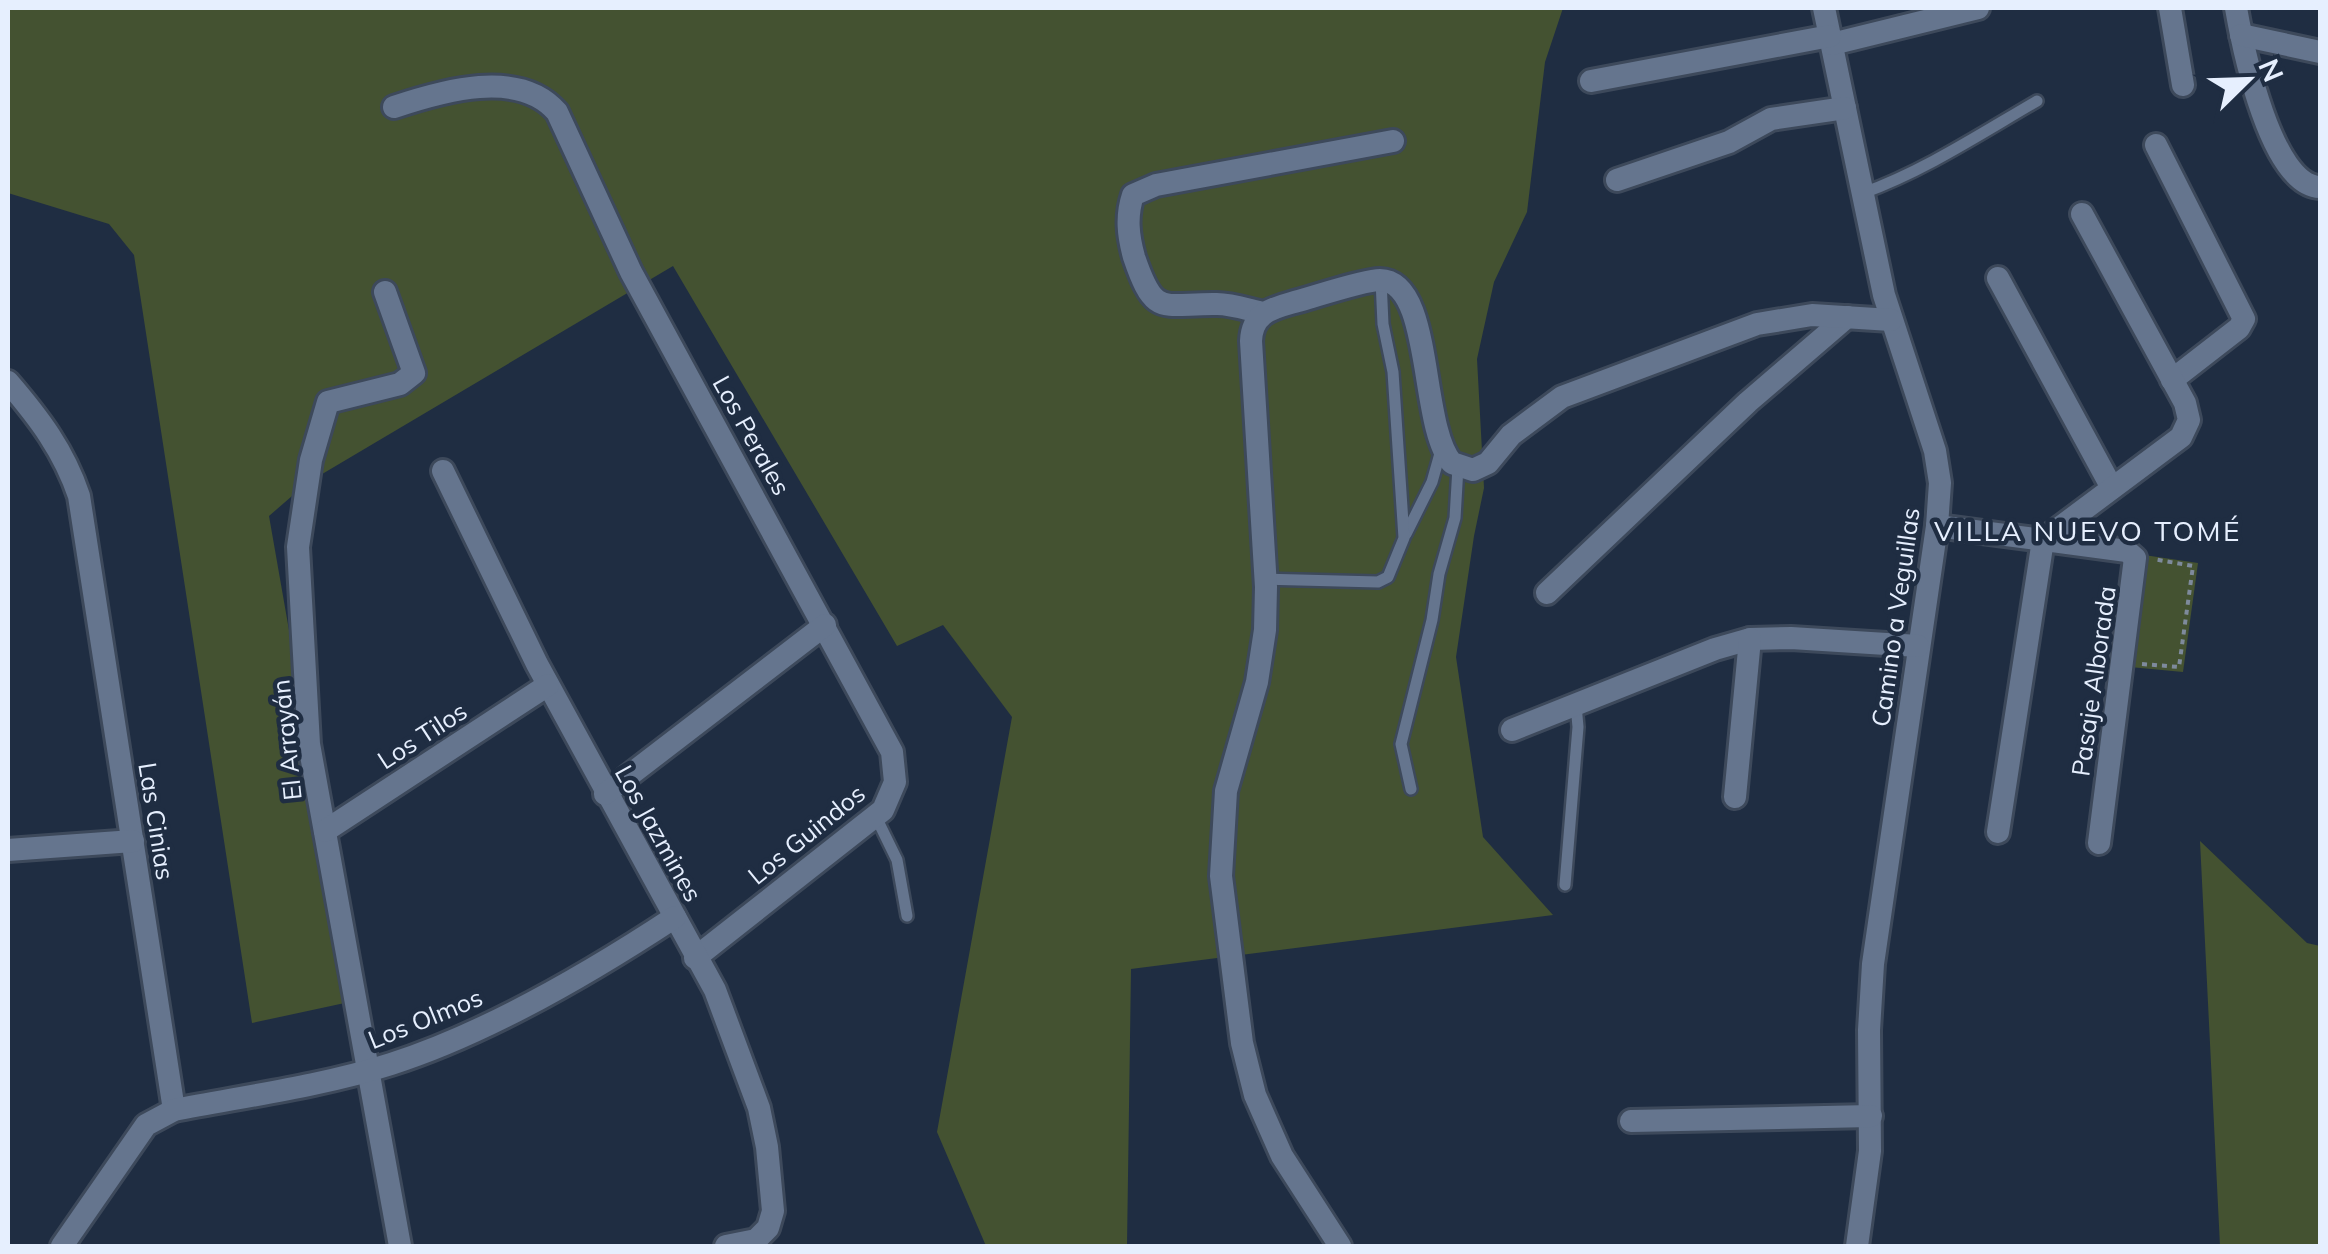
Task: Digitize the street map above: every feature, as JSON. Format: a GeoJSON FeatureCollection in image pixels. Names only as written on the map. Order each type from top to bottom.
{"type":"FeatureCollection","features":[{"type":"Feature","properties":{"kind":"street","name":"Camino a Veguillas"},"geometry":{"type":"LineString","coordinates":[[1824,8],[1890,320],[1935,452],[1940,483],[1870,996],[1872,1116],[1857,1246]]}},
{"type":"Feature","properties":{"kind":"street"},"geometry":{"type":"LineString","coordinates":[[1591,82],[1831,40],[1978,8]]}},
{"type":"Feature","properties":{"kind":"street"},"geometry":{"type":"LineString","coordinates":[[2170,8],[2183,85]]}},
{"type":"Feature","properties":{"kind":"street"},"geometry":{"type":"LineString","coordinates":[[2236,8],[2256,98],[2290,170],[2305,185],[2320,187]]}},
{"type":"Feature","properties":{"kind":"street"},"geometry":{"type":"LineString","coordinates":[[2241,35],[2320,52]]}},
{"type":"Feature","properties":{"kind":"street","name":"Los Perales"},"geometry":{"type":"LineString","coordinates":[[394,108],[448,92],[518,89],[540,96],[557,112],[639,286],[885,734],[895,762],[895,782]]}},
{"type":"Feature","properties":{"kind":"street"},"geometry":{"type":"LineString","coordinates":[[1617,180],[1729,142],[1771,119],[1845,108]]}},
{"type":"Feature","properties":{"kind":"street"},"geometry":{"type":"LineString","coordinates":[[1393,141],[1156,185],[1133,195],[1126,214],[1132,251],[1145,288],[1156,301],[1180,308],[1218,303],[1264,313],[1380,280],[1399,289],[1414,311],[1430,407],[1441,446],[1458,467],[1481,468],[1511,435],[1544,408],[1582,387],[1770,320],[1812,314],[1890,320]]}},
{"type":"Feature","properties":{"kind":"street"},"geometry":{"type":"LineString","coordinates":[[2156,144],[2243,323],[2172,380]]}},
{"type":"Feature","properties":{"kind":"street"},"geometry":{"type":"LineString","coordinates":[[1998,832],[2043,540],[2185,432],[2188,411],[2082,214]]}},
{"type":"Feature","properties":{"kind":"street"},"geometry":{"type":"LineString","coordinates":[[1998,278],[2112,488]]}},
{"type":"Feature","properties":{"kind":"street","name":"El Arrayán"},"geometry":{"type":"LineString","coordinates":[[385,292],[414,374],[400,384],[328,402],[318,426],[300,523],[298,559],[309,744],[400,1246]]}},
{"type":"Feature","properties":{"kind":"street"},"geometry":{"type":"LineString","coordinates":[[1264,313],[1254,325],[1251,340],[1265,579],[1263,652],[1226,791],[1221,876],[1242,1044],[1255,1095],[1282,1156],[1340,1246]]}},
{"type":"Feature","properties":{"kind":"street"},"geometry":{"type":"LineString","coordinates":[[1547,593],[1736,413],[1847,317]]}},
{"type":"Feature","properties":{"kind":"street","name":"Las Cinias"},"geometry":{"type":"LineString","coordinates":[[8,382],[50,432],[79,496],[174,1110]]}},
{"type":"Feature","properties":{"kind":"street","name":"Los Jazmines"},"geometry":{"type":"LineString","coordinates":[[444,471],[548,685],[715,990],[759,1108],[773,1211],[765,1240]]}},
{"type":"Feature","properties":{"kind":"street"},"geometry":{"type":"LineString","coordinates":[[2088,506],[2107,548]]}},
{"type":"Feature","properties":{"kind":"street"},"geometry":{"type":"LineString","coordinates":[[1936,526],[2107,548]]}},
{"type":"Feature","properties":{"kind":"street","name":"Pasaje Alborada"},"geometry":{"type":"LineString","coordinates":[[2099,843],[2136,562],[2131,552],[2107,548]]}},
{"type":"Feature","properties":{"kind":"street"},"geometry":{"type":"LineString","coordinates":[[605,794],[825,625]]}},
{"type":"Feature","properties":{"kind":"street"},"geometry":{"type":"LineString","coordinates":[[1512,730],[1715,650],[1750,640],[1773,637],[1918,646]]}},
{"type":"Feature","properties":{"kind":"street"},"geometry":{"type":"LineString","coordinates":[[1734,797],[1750,640]]}},
{"type":"Feature","properties":{"kind":"street","name":"Los Tilos"},"geometry":{"type":"LineString","coordinates":[[325,831],[548,685]]}},
{"type":"Feature","properties":{"kind":"street","name":"Los Guindos"},"geometry":{"type":"LineString","coordinates":[[695,958],[876,817],[895,782]]}},
{"type":"Feature","properties":{"kind":"street"},"geometry":{"type":"LineString","coordinates":[[8,850],[133,841]]}},
{"type":"Feature","properties":{"kind":"street","name":"Los Olmos"},"geometry":{"type":"LineString","coordinates":[[174,1110],[370,1070],[446,1043],[550,993],[675,917]]}},
{"type":"Feature","properties":{"kind":"street"},"geometry":{"type":"LineString","coordinates":[[62,1246],[146,1125],[174,1110]]}},
{"type":"Feature","properties":{"kind":"street"},"geometry":{"type":"LineString","coordinates":[[1631,1122],[1872,1116]]}},
{"type":"Feature","properties":{"kind":"street"},"geometry":{"type":"LineString","coordinates":[[726,1246],[765,1240]]}},
{"type":"Feature","properties":{"kind":"lane"},"geometry":{"type":"LineString","coordinates":[[1863,194],[1948,153],[2037,101]]}},
{"type":"Feature","properties":{"kind":"lane"},"geometry":{"type":"LineString","coordinates":[[1380,280],[1383,324],[1393,372],[1404,538]]}},
{"type":"Feature","properties":{"kind":"lane"},"geometry":{"type":"LineString","coordinates":[[1265,579],[1378,582],[1388,578],[1432,482],[1441,446]]}},
{"type":"Feature","properties":{"kind":"lane"},"geometry":{"type":"LineString","coordinates":[[1410,790],[1401,744],[1455,518],[1458,467]]}},
{"type":"Feature","properties":{"kind":"lane"},"geometry":{"type":"LineString","coordinates":[[1565,885],[1578,727],[1576,704]]}},
{"type":"Feature","properties":{"kind":"lane"},"geometry":{"type":"LineString","coordinates":[[876,817],[897,860],[907,916]]}},
{"type":"Feature","properties":{"kind":"path"},"geometry":{"type":"LineString","coordinates":[[2123,663],[2179,668],[2193,566],[2149,559],[2149,564]]}},
{"type":"Feature","properties":{"kind":"green space"},"geometry":{"type":"Polygon","coordinates":[[[8,8],[1563,8],[1545,62],[1527,212],[1494,282],[1477,359],[1484,488],[1456,657],[1483,837],[1553,915],[1131,969],[1127,1246],[986,1246],[937,1132],[1012,717],[943,625],[897,646],[673,266],[307,483],[269,516],[354,1001],[252,1023],[134,255],[109,224],[8,193],[8,8]]]}},
{"type":"Feature","properties":{"kind":"green space"},"geometry":{"type":"Polygon","coordinates":[[[2144,555],[2198,563],[2183,672],[2130,667],[2144,555]]]}},
{"type":"Feature","properties":{"kind":"green space"},"geometry":{"type":"Polygon","coordinates":[[[2200,841],[2307,943],[2320,946],[2320,1246],[2220,1246],[2200,841]]]}},
{"type":"Feature","properties":{"kind":"district","name":"VILLA NUEVO TOMÉ"},"geometry":{"type":"Point","coordinates":[2088,530]}}]}
